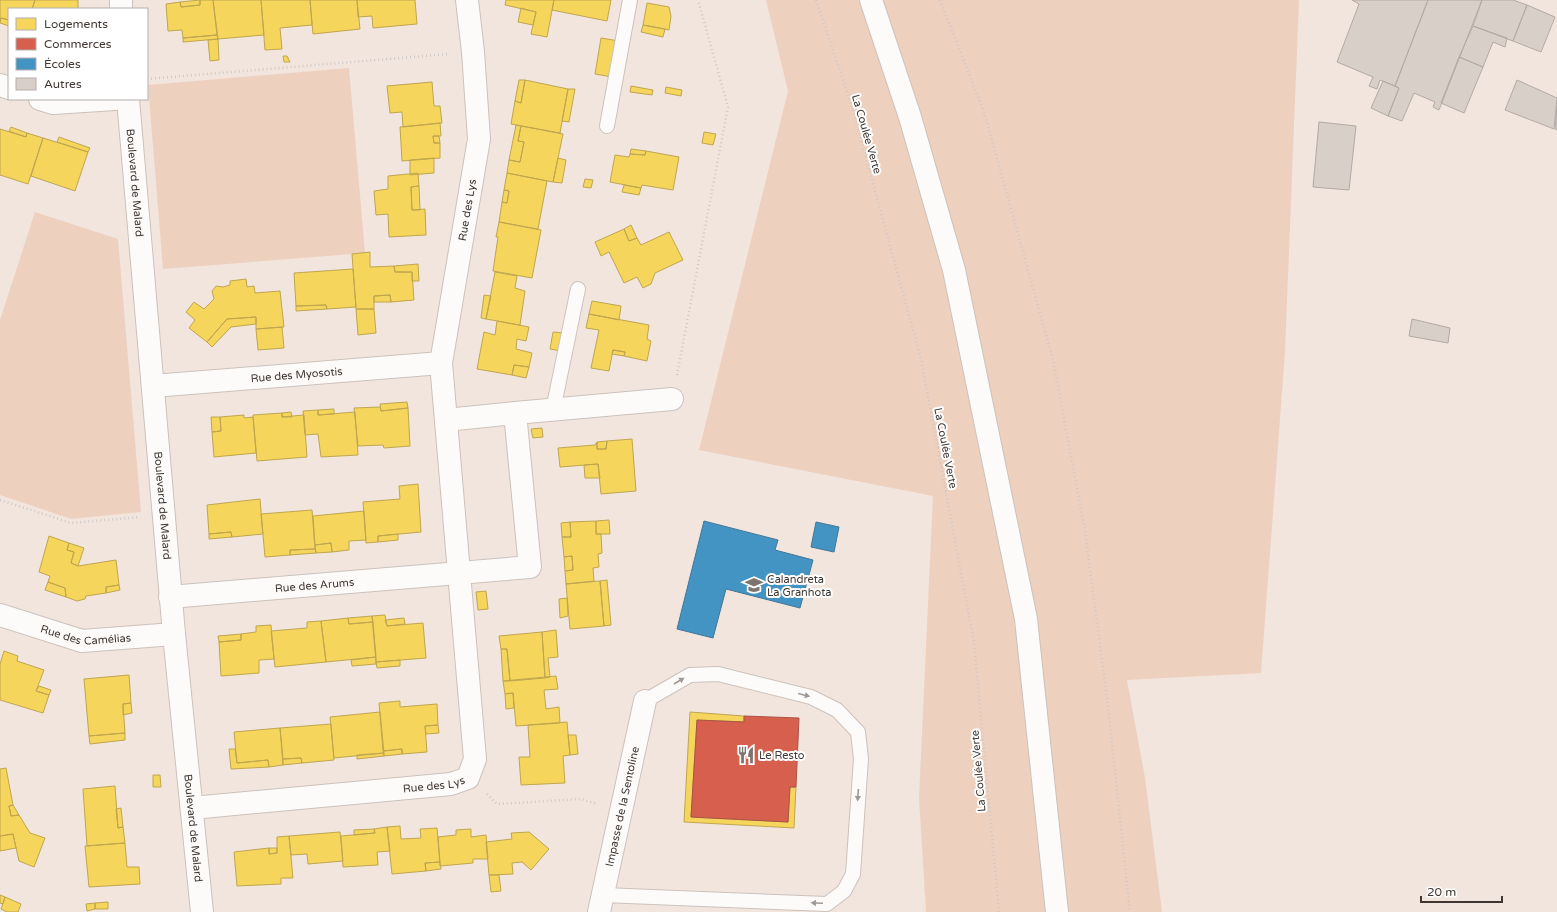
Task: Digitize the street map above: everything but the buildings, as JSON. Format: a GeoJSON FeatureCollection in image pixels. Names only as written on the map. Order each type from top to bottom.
{"type":"FeatureCollection","features":[{"type":"Feature","properties":{"kind":"street","name":"Rue des Lys"},"geometry":{"type":"LineString","coordinates":[[192,808],[451,784],[468,778],[475,758],[441,363],[479,139],[473,52],[467,0]]}},
{"type":"Feature","properties":{"kind":"street"},"geometry":{"type":"LineString","coordinates":[[871,0],[910,117],[954,270],[1026,619],[1057,912]]}},
{"type":"Feature","properties":{"kind":"street"},"geometry":{"type":"LineString","coordinates":[[43,100],[53,104],[103,100]]}},
{"type":"Feature","properties":{"kind":"street","name":"Boulevard de Malard"},"geometry":{"type":"LineString","coordinates":[[128,100],[170,597],[202,912]]}},
{"type":"Feature","properties":{"kind":"street","name":"Rue des Myosotis"},"geometry":{"type":"LineString","coordinates":[[153,386],[441,363]]}},
{"type":"Feature","properties":{"kind":"street"},"geometry":{"type":"LineString","coordinates":[[446,420],[672,399]]}},
{"type":"Feature","properties":{"kind":"street"},"geometry":{"type":"LineString","coordinates":[[459,573],[530,567],[515,413]]}},
{"type":"Feature","properties":{"kind":"street","name":"Rue des Arums"},"geometry":{"type":"LineString","coordinates":[[170,597],[459,573]]}},
{"type":"Feature","properties":{"kind":"street","name":"Rue des Camélias"},"geometry":{"type":"LineString","coordinates":[[0,615],[82,641],[174,634]]}},
{"type":"Feature","properties":{"kind":"street","name":"Impasse de la Sentoline"},"geometry":{"type":"LineString","coordinates":[[601,904],[645,701]]}},
{"type":"Feature","properties":{"kind":"lane"},"geometry":{"type":"LineString","coordinates":[[607,126],[630,0]]}},
{"type":"Feature","properties":{"kind":"lane"},"geometry":{"type":"LineString","coordinates":[[553,410],[578,289]]}},
{"type":"Feature","properties":{"kind":"lane"},"geometry":{"type":"LineString","coordinates":[[601,904],[827,904],[844,891],[853,874],[861,760],[858,732],[837,710],[811,697],[718,674],[690,674],[645,701]]}},
{"type":"Feature","properties":{"kind":"path"},"geometry":{"type":"LineString","coordinates":[[672,399],[728,107],[698,0]]}},
{"type":"Feature","properties":{"kind":"path","name":"La Coulée Verte"},"geometry":{"type":"LineString","coordinates":[[816,0],[851,104],[921,359],[974,642],[999,912]]}},
{"type":"Feature","properties":{"kind":"path"},"geometry":{"type":"LineString","coordinates":[[940,0],[984,112],[1053,360],[1085,531],[1108,706],[1130,912]]}},
{"type":"Feature","properties":{"kind":"path"},"geometry":{"type":"LineString","coordinates":[[148,79],[473,52]]}},
{"type":"Feature","properties":{"kind":"path"},"geometry":{"type":"LineString","coordinates":[[0,500],[71,523],[164,515]]}},
{"type":"Feature","properties":{"kind":"path"},"geometry":{"type":"LineString","coordinates":[[468,778],[497,804],[581,799],[621,811]]}},
{"type":"Feature","properties":{"kind":"shaded area"},"geometry":{"type":"Polygon","coordinates":[[[766,0],[1299,0],[1285,352],[1261,673],[1127,680],[1145,778],[1162,912],[926,912],[919,798],[933,496],[699,450],[788,91],[766,0]]]}},
{"type":"Feature","properties":{"kind":"shaded area"},"geometry":{"type":"Polygon","coordinates":[[[349,68],[365,253],[163,269],[148,85],[349,68]]]}},
{"type":"Feature","properties":{"kind":"shaded area"},"geometry":{"type":"Polygon","coordinates":[[[35,212],[118,239],[141,512],[71,519],[0,495],[0,320],[35,212]]]}},
{"type":"Feature","properties":{"kind":"place","name":"Calandreta La Granhota"},"geometry":{"type":"Point","coordinates":[754,585]}},
{"type":"Feature","properties":{"kind":"place","name":"Le Resto"},"geometry":{"type":"Point","coordinates":[746,755]}}]}
